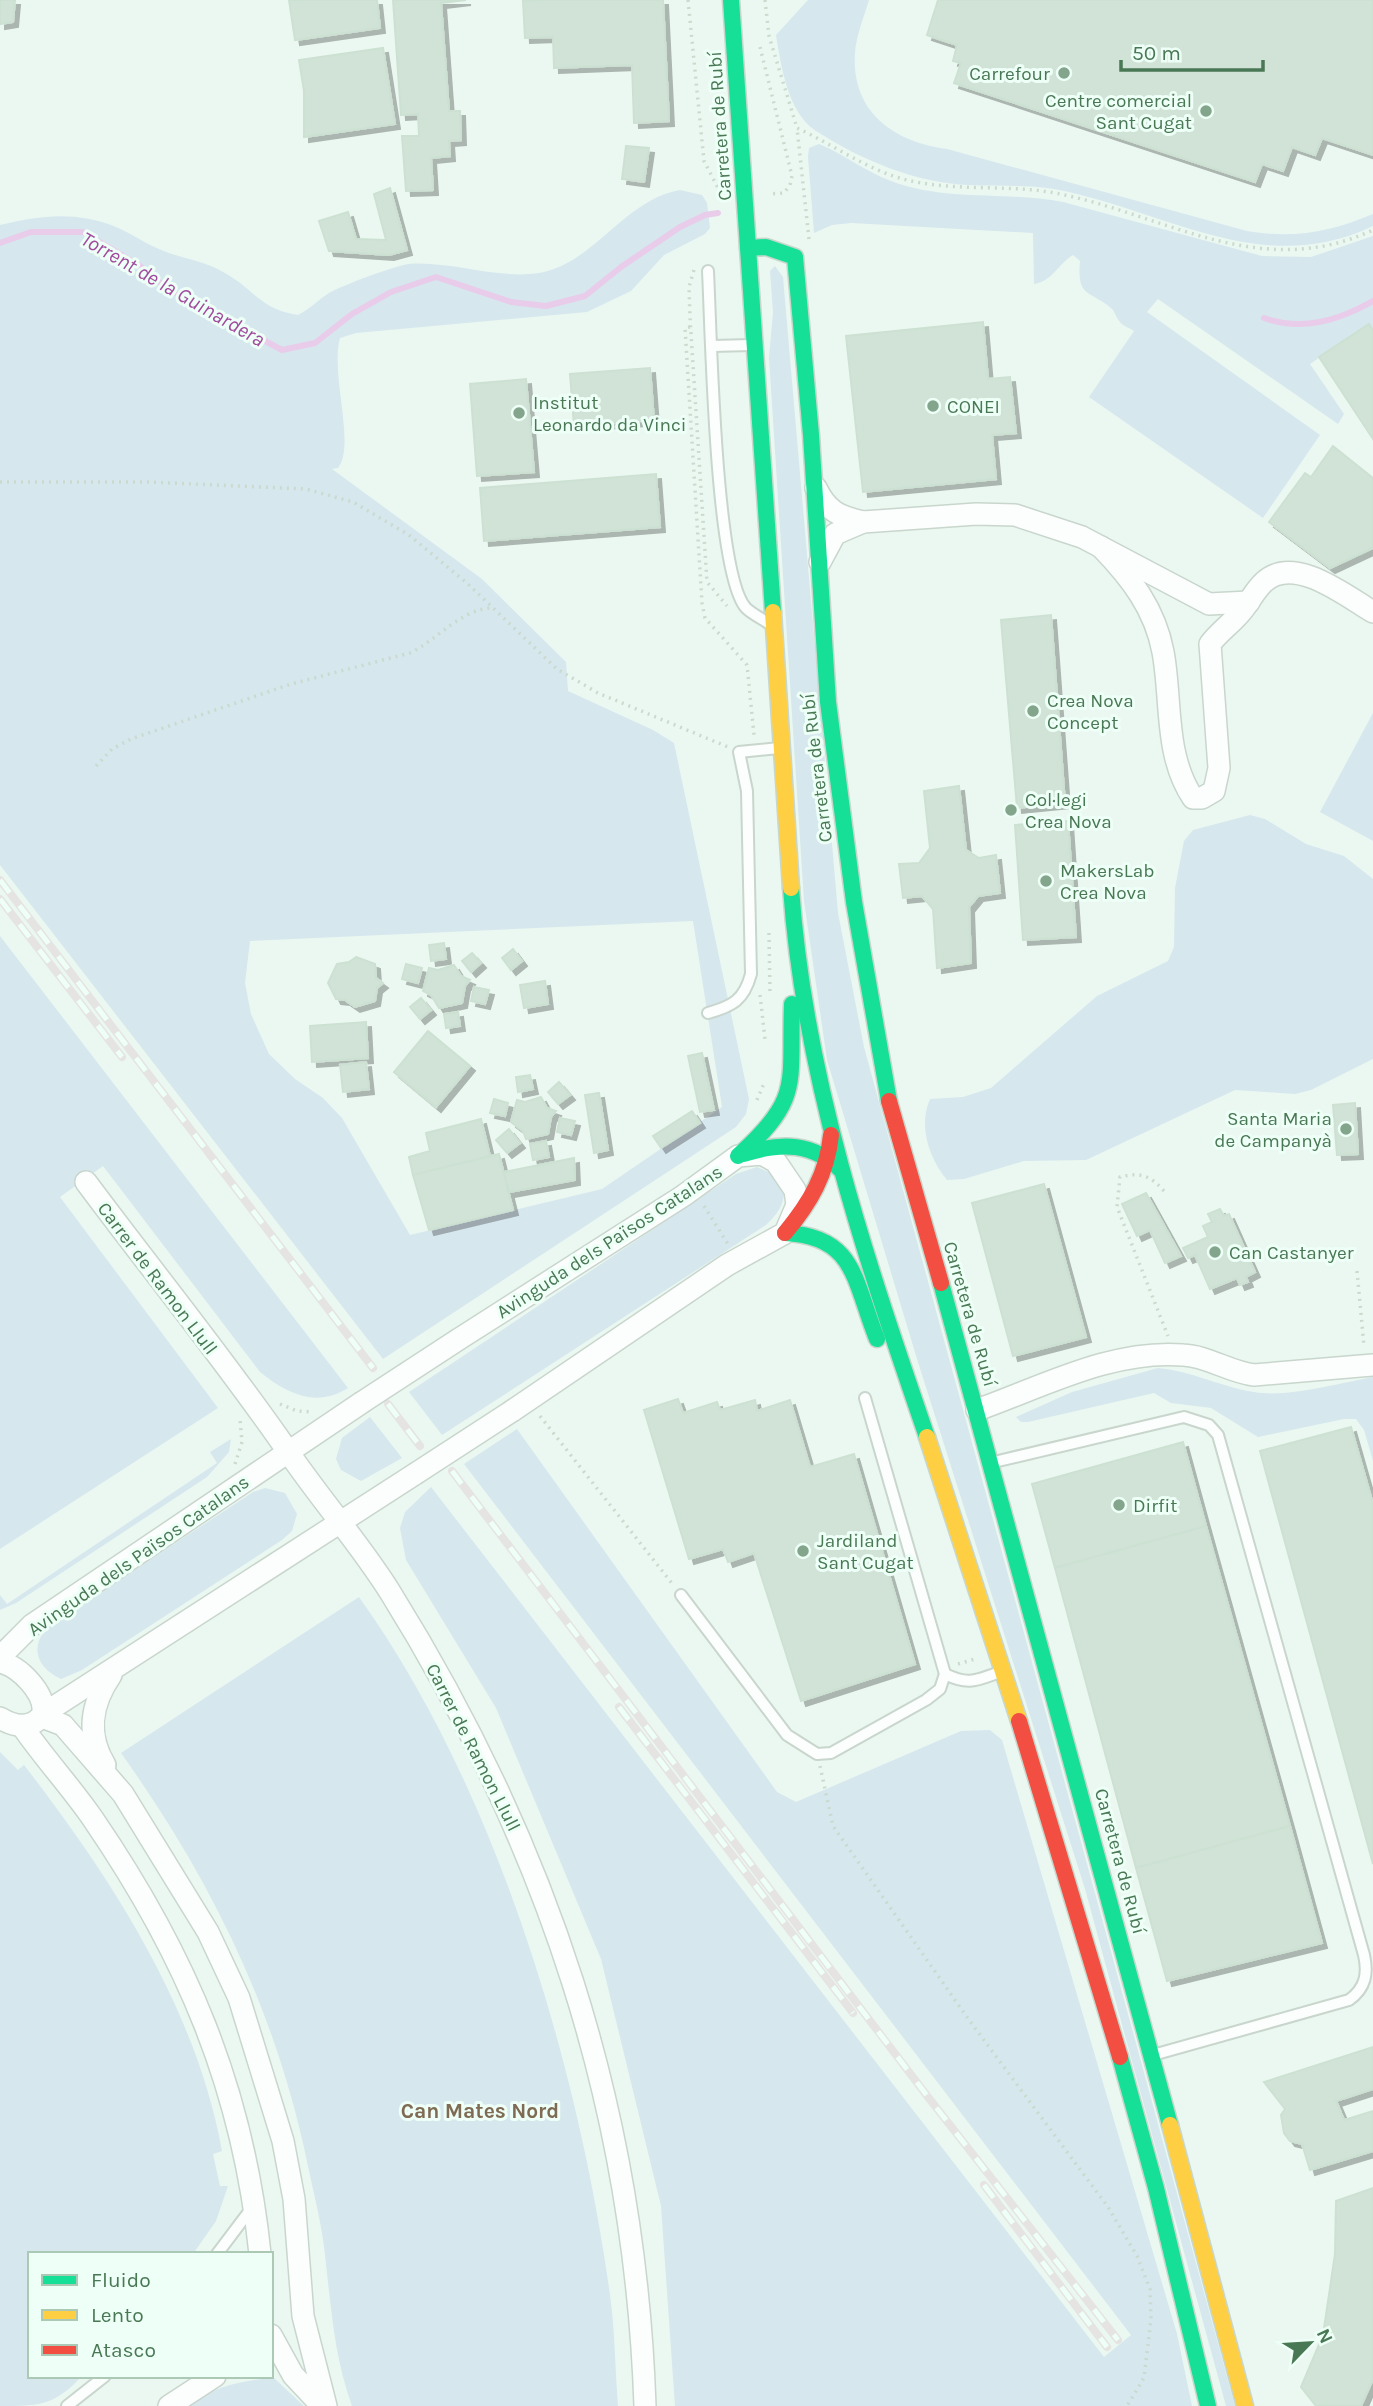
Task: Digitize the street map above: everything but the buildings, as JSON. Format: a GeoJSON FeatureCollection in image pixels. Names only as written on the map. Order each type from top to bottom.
{"type":"FeatureCollection","features":[{"type":"Feature","properties":{"kind":"main road","name":"Carretera de Rubí"},"geometry":{"type":"LineString","coordinates":[[732,0],[800,980],[846,1177],[910,1391],[1003,1671],[1132,2098],[1208,2406]]}},
{"type":"Feature","properties":{"kind":"main road","name":"Carretera de Rubí"},"geometry":{"type":"LineString","coordinates":[[748,248],[766,247],[795,257],[828,702],[854,902],[888,1098],[992,1463],[1245,2406]]}},
{"type":"Feature","properties":{"kind":"main road"},"geometry":{"type":"LineString","coordinates":[[738,1156],[763,1135],[783,1112],[792,1086],[792,1004],[800,980]]}},
{"type":"Feature","properties":{"kind":"main road"},"geometry":{"type":"LineString","coordinates":[[785,1233],[804,1212],[829,1158],[832,1123]]}},
{"type":"Feature","properties":{"kind":"main road"},"geometry":{"type":"LineString","coordinates":[[738,1156],[782,1145],[806,1146],[829,1158],[846,1177]]}},
{"type":"Feature","properties":{"kind":"main road"},"geometry":{"type":"LineString","coordinates":[[785,1233],[817,1235],[833,1242],[843,1253],[873,1330],[910,1391]]}},
{"type":"Feature","properties":{"kind":"street"},"geometry":{"type":"LineString","coordinates":[[813,480],[825,506],[837,516],[863,522],[976,514],[1015,515],[1052,525],[1101,547],[1193,596],[1219,605],[1249,602]]}},
{"type":"Feature","properties":{"kind":"street"},"geometry":{"type":"LineString","coordinates":[[819,564],[835,534],[863,522]]}},
{"type":"Feature","properties":{"kind":"street"},"geometry":{"type":"LineString","coordinates":[[1101,547],[1140,594],[1157,630],[1163,653],[1178,769],[1194,798],[1202,798],[1214,791],[1219,768],[1210,644],[1205,621],[1193,596]]}},
{"type":"Feature","properties":{"kind":"street"},"geometry":{"type":"LineString","coordinates":[[1210,644],[1263,583],[1276,573],[1298,573],[1326,584],[1373,612]]}},
{"type":"Feature","properties":{"kind":"street","name":"Avinguda dels Països Catalans"},"geometry":{"type":"LineString","coordinates":[[0,1657],[32,1625],[287,1451],[692,1189],[738,1156],[762,1154],[786,1172],[795,1190],[797,1205],[785,1233]]}},
{"type":"Feature","properties":{"kind":"street","name":"Carrer de Ramon Llull"},"geometry":{"type":"LineString","coordinates":[[86,1182],[388,1588],[455,1701],[495,1779],[539,1883],[568,1961],[608,2108],[627,2203],[642,2327],[645,2406]]}},
{"type":"Feature","properties":{"kind":"street"},"geometry":{"type":"LineString","coordinates":[[36,1719],[113,1672],[520,1406],[737,1258],[785,1233]]}},
{"type":"Feature","properties":{"kind":"street"},"geometry":{"type":"LineString","coordinates":[[977,1410],[1136,1355],[1176,1354],[1202,1359],[1236,1373],[1254,1375],[1369,1365]]}},
{"type":"Feature","properties":{"kind":"street"},"geometry":{"type":"LineString","coordinates":[[0,1662],[9,1664],[26,1678],[41,1700],[36,1719],[91,1816],[174,1950],[202,2013],[225,2079],[245,2150],[255,2204],[260,2252]]}},
{"type":"Feature","properties":{"kind":"street"},"geometry":{"type":"LineString","coordinates":[[113,1672],[94,1707],[93,1735],[101,1759],[208,1932],[239,1998],[283,2141],[294,2199],[303,2286],[303,2316],[324,2406]]}},
{"type":"Feature","properties":{"kind":"street"},"geometry":{"type":"LineString","coordinates":[[0,1718],[36,1719],[63,1725],[123,1794]]}},
{"type":"Feature","properties":{"kind":"street"},"geometry":{"type":"LineString","coordinates":[[273,2343],[293,2375],[324,2406]]}},
{"type":"Feature","properties":{"kind":"street"},"geometry":{"type":"LineString","coordinates":[[169,2406],[212,2378]]}},
{"type":"Feature","properties":{"kind":"lane"},"geometry":{"type":"LineString","coordinates":[[737,87],[746,64]]}},
{"type":"Feature","properties":{"kind":"lane"},"geometry":{"type":"LineString","coordinates":[[708,271],[721,508],[729,564],[745,607],[775,628]]}},
{"type":"Feature","properties":{"kind":"lane"},"geometry":{"type":"LineString","coordinates":[[712,346],[755,345]]}},
{"type":"Feature","properties":{"kind":"lane"},"geometry":{"type":"LineString","coordinates":[[708,1013],[736,1004],[748,987],[751,974],[747,791],[739,752],[782,748]]}},
{"type":"Feature","properties":{"kind":"lane"},"geometry":{"type":"LineString","coordinates":[[681,1595],[787,1735],[817,1754],[831,1753],[926,1700],[940,1689],[945,1674],[865,1398]]}},
{"type":"Feature","properties":{"kind":"lane"},"geometry":{"type":"LineString","coordinates":[[992,1463],[1184,1417],[1209,1425],[1218,1435],[1364,1955],[1367,1970],[1364,1983],[1358,1994],[1349,2000],[1151,2055]]}},
{"type":"Feature","properties":{"kind":"lane"},"geometry":{"type":"LineString","coordinates":[[945,1674],[961,1682],[977,1681],[1003,1671]]}},
{"type":"Feature","properties":{"kind":"lane"},"geometry":{"type":"LineString","coordinates":[[219,2252],[255,2204]]}},
{"type":"Feature","properties":{"kind":"lane"},"geometry":{"type":"LineString","coordinates":[[67,2406],[102,2378]]}},
{"type":"Feature","properties":{"kind":"path"},"geometry":{"type":"LineString","coordinates":[[688,0],[704,161],[712,178]]}},
{"type":"Feature","properties":{"kind":"path"},"geometry":{"type":"LineString","coordinates":[[765,0],[769,36],[797,128],[810,245]]}},
{"type":"Feature","properties":{"kind":"path"},"geometry":{"type":"LineString","coordinates":[[745,196],[784,193],[792,176],[758,38]]}},
{"type":"Feature","properties":{"kind":"path"},"geometry":{"type":"LineString","coordinates":[[797,128],[905,180],[970,190],[1054,193],[1208,239],[1263,251],[1302,251],[1373,230]]}},
{"type":"Feature","properties":{"kind":"path"},"geometry":{"type":"LineString","coordinates":[[0,482],[148,482],[306,489],[353,502],[409,535],[558,669],[598,693],[691,729],[739,752]]}},
{"type":"Feature","properties":{"kind":"path"},"geometry":{"type":"LineString","coordinates":[[96,766],[112,749],[131,739],[291,684],[410,653],[427,645],[470,614],[492,608]]}},
{"type":"Feature","properties":{"kind":"path"},"geometry":{"type":"LineString","coordinates":[[1164,1191],[1153,1178],[1136,1173],[1120,1177],[1117,1207],[1176,1354]]}},
{"type":"Feature","properties":{"kind":"path"},"geometry":{"type":"LineString","coordinates":[[692,1189],[737,1258]]}},
{"type":"Feature","properties":{"kind":"path"},"geometry":{"type":"LineString","coordinates":[[1357,1270],[1369,1365]]}},
{"type":"Feature","properties":{"kind":"path"},"geometry":{"type":"LineString","coordinates":[[272,1398],[297,1410],[317,1412]]}},
{"type":"Feature","properties":{"kind":"path"},"geometry":{"type":"LineString","coordinates":[[520,1406],[681,1595]]}},
{"type":"Feature","properties":{"kind":"path"},"geometry":{"type":"LineString","coordinates":[[817,1754],[833,1826],[969,2020],[1108,2207],[1137,2256],[1150,2289],[1150,2319],[1146,2371],[1141,2386],[1127,2406]]}},
{"type":"Feature","properties":{"kind":"shaded area"},"geometry":{"type":"Polygon","coordinates":[[[808,0],[869,0],[855,53],[860,92],[868,107],[880,120],[910,139],[1247,231],[1280,234],[1312,232],[1373,214],[1373,226],[1332,241],[1291,246],[1252,243],[1212,235],[1054,189],[980,186],[929,180],[870,160],[816,131],[806,123],[792,101],[783,74],[776,35],[808,0]]]}},
{"type":"Feature","properties":{"kind":"shaded area"},"geometry":{"type":"Polygon","coordinates":[[[819,144],[882,177],[912,187],[933,192],[1063,202],[1262,256],[1311,257],[1373,236],[1373,330],[1369,324],[1310,364],[1344,414],[1338,424],[1158,299],[1147,312],[1320,435],[1263,518],[1089,397],[1134,331],[1121,323],[1111,308],[1082,287],[1080,261],[1073,255],[1051,276],[1034,284],[1033,233],[851,223],[832,225],[814,233],[808,157],[809,148],[819,144]]]}},
{"type":"Feature","properties":{"kind":"shaded area"},"geometry":{"type":"Polygon","coordinates":[[[680,190],[702,195],[707,203],[710,228],[705,234],[664,255],[631,291],[587,312],[356,333],[340,338],[338,370],[344,443],[343,457],[338,468],[332,469],[482,579],[566,662],[568,691],[653,730],[674,743],[749,1099],[746,1114],[736,1127],[383,1359],[0,865],[0,225],[59,216],[102,222],[167,252],[217,269],[235,279],[266,304],[298,315],[329,293],[409,264],[445,265],[520,274],[554,269],[586,251],[630,214],[662,195],[680,190]],[[693,921],[250,941],[245,983],[251,1014],[269,1054],[295,1079],[323,1098],[342,1118],[410,1235],[602,1189],[722,1107],[693,921]]]}},
{"type":"Feature","properties":{"kind":"shaded area"},"geometry":{"type":"Polygon","coordinates":[[[775,266],[783,277],[838,913],[864,1047],[1235,2406],[1226,2406],[1085,1889],[917,1359],[827,1060],[804,901],[769,358],[773,312],[770,271],[775,266]]]}},
{"type":"Feature","properties":{"kind":"shaded area"},"geometry":{"type":"Polygon","coordinates":[[[1373,713],[1373,841],[1320,812],[1373,713]]]}},
{"type":"Feature","properties":{"kind":"shaded area"},"geometry":{"type":"Polygon","coordinates":[[[1250,815],[1265,819],[1306,844],[1344,856],[1373,879],[1373,1059],[1311,1090],[1295,1094],[1235,1090],[1086,1160],[1024,1161],[964,1179],[947,1180],[935,1162],[927,1141],[925,1120],[930,1099],[963,1097],[991,1088],[1097,996],[1168,961],[1174,947],[1175,888],[1184,841],[1193,830],[1250,815]]]}},
{"type":"Feature","properties":{"kind":"shaded area"},"geometry":{"type":"Polygon","coordinates":[[[0,936],[348,1388],[325,1397],[302,1396],[281,1387],[260,1372],[103,1166],[60,1197],[218,1408],[0,1549],[0,936]]]}},
{"type":"Feature","properties":{"kind":"shaded area"},"geometry":{"type":"Polygon","coordinates":[[[757,1167],[776,1178],[784,1192],[780,1208],[766,1225],[442,1435],[409,1392],[736,1174],[757,1167]]]}},
{"type":"Feature","properties":{"kind":"shaded area"},"geometry":{"type":"Polygon","coordinates":[[[1158,1368],[1183,1372],[1242,1390],[1267,1393],[1298,1391],[1373,1377],[1373,1461],[1364,1430],[1356,1419],[1344,1419],[1258,1437],[1211,1408],[1171,1403],[1154,1393],[1028,1422],[1021,1422],[1016,1417],[1072,1392],[1158,1368]]]}},
{"type":"Feature","properties":{"kind":"shaded area"},"geometry":{"type":"Polygon","coordinates":[[[370,1417],[402,1458],[361,1481],[341,1470],[336,1459],[342,1438],[370,1417]]]}},
{"type":"Feature","properties":{"kind":"shaded area"},"geometry":{"type":"Polygon","coordinates":[[[517,1429],[777,1792],[796,1802],[961,1731],[990,1730],[1002,1740],[1177,2334],[1192,2406],[675,2406],[661,2206],[601,1959],[496,1708],[406,1560],[400,1528],[405,1512],[431,1487],[1104,2357],[1131,2335],[464,1464],[517,1429]]]}},
{"type":"Feature","properties":{"kind":"shaded area"},"geometry":{"type":"Polygon","coordinates":[[[231,1439],[229,1452],[207,1477],[16,1603],[0,1610],[0,1595],[7,1604],[217,1463],[210,1452],[231,1439]]]}},
{"type":"Feature","properties":{"kind":"shaded area"},"geometry":{"type":"Polygon","coordinates":[[[265,1488],[285,1493],[297,1514],[292,1531],[282,1540],[82,1670],[61,1679],[41,1663],[37,1649],[48,1627],[253,1492],[265,1488]]]}},
{"type":"Feature","properties":{"kind":"shaded area"},"geometry":{"type":"Polygon","coordinates":[[[359,1597],[408,1672],[452,1754],[490,1841],[524,1931],[553,2023],[577,2115],[596,2206],[612,2309],[618,2406],[352,2406],[337,2350],[318,2210],[295,2109],[278,2054],[237,1949],[212,1899],[154,1801],[121,1753],[359,1597]]]}},
{"type":"Feature","properties":{"kind":"shaded area"},"geometry":{"type":"Polygon","coordinates":[[[0,1752],[18,1770],[24,1765],[57,1808],[146,1947],[171,1996],[210,2098],[222,2151],[213,2154],[220,2186],[228,2186],[216,2221],[194,2252],[28,2252],[28,2378],[80,2378],[54,2399],[36,2404],[0,2406],[0,1752]]]}},
{"type":"Feature","properties":{"kind":"shaded area"},"geometry":{"type":"Polygon","coordinates":[[[274,2378],[304,2406],[189,2406],[208,2393],[229,2385],[274,2378]]]}},
{"type":"Feature","properties":{"kind":"waterway","name":"Torrent de la Guinardera"},"geometry":{"type":"LineString","coordinates":[[0,243],[31,232],[83,232],[140,266],[168,289],[282,350],[315,343],[352,314],[391,292],[436,277],[511,302],[546,306],[585,296],[621,267],[680,227],[705,215],[718,213]]}},
{"type":"Feature","properties":{"kind":"waterway","name":"Torrent de la Guinardera"},"geometry":{"type":"LineString","coordinates":[[1264,318],[1292,324],[1320,322],[1347,314],[1373,301]]}},
{"type":"Feature","properties":{"kind":"railway"},"geometry":{"type":"LineString","coordinates":[[0,880],[373,1368]]}},
{"type":"Feature","properties":{"kind":"railway"},"geometry":{"type":"LineString","coordinates":[[0,899],[122,1057]]}},
{"type":"Feature","properties":{"kind":"railway"},"geometry":{"type":"LineString","coordinates":[[388,1404],[420,1446]]}},
{"type":"Feature","properties":{"kind":"railway"},"geometry":{"type":"LineString","coordinates":[[452,1471],[928,2097],[1118,2340]]}},
{"type":"Feature","properties":{"kind":"railway"},"geometry":{"type":"LineString","coordinates":[[619,1707],[853,2013]]}},
{"type":"Feature","properties":{"kind":"railway"},"geometry":{"type":"LineString","coordinates":[[984,2185],[1107,2347]]}},
{"type":"Feature","properties":{"kind":"traffic: fast"},"geometry":{"type":"LineString","coordinates":[[731,0],[773,612]]}},
{"type":"Feature","properties":{"kind":"traffic: fast"},"geometry":{"type":"LineString","coordinates":[[748,248],[766,247],[795,257],[811,435],[828,702],[854,902],[889,1101]]}},
{"type":"Feature","properties":{"kind":"traffic: fast"},"geometry":{"type":"LineString","coordinates":[[791,888],[798,959],[809,1028],[841,1167],[882,1303],[927,1437]]}},
{"type":"Feature","properties":{"kind":"traffic: fast"},"geometry":{"type":"LineString","coordinates":[[738,1156],[759,1136],[783,1104],[791,1072],[792,1004]]}},
{"type":"Feature","properties":{"kind":"traffic: fast"},"geometry":{"type":"LineString","coordinates":[[744,1154],[784,1146],[796,1147],[820,1154],[842,1171]]}},
{"type":"Feature","properties":{"kind":"traffic: fast"},"geometry":{"type":"LineString","coordinates":[[785,1233],[808,1236],[826,1243],[839,1253],[857,1281],[877,1339]]}},
{"type":"Feature","properties":{"kind":"traffic: fast"},"geometry":{"type":"LineString","coordinates":[[941,1283],[1170,2125]]}},
{"type":"Feature","properties":{"kind":"traffic: fast"},"geometry":{"type":"LineString","coordinates":[[1120,2057],[1156,2188],[1208,2406]]}},
{"type":"Feature","properties":{"kind":"traffic: slow"},"geometry":{"type":"LineString","coordinates":[[773,612],[791,888]]}},
{"type":"Feature","properties":{"kind":"traffic: slow"},"geometry":{"type":"LineString","coordinates":[[927,1437],[1019,1721]]}},
{"type":"Feature","properties":{"kind":"traffic: slow"},"geometry":{"type":"LineString","coordinates":[[1170,2125],[1245,2406]]}},
{"type":"Feature","properties":{"kind":"traffic: jam"},"geometry":{"type":"LineString","coordinates":[[889,1101],[941,1283]]}},
{"type":"Feature","properties":{"kind":"traffic: jam"},"geometry":{"type":"LineString","coordinates":[[785,1233],[816,1187],[826,1163],[831,1135]]}},
{"type":"Feature","properties":{"kind":"traffic: jam"},"geometry":{"type":"LineString","coordinates":[[1019,1721],[1120,2057]]}},
{"type":"Feature","properties":{"kind":"place","name":"Carrefour"},"geometry":{"type":"Point","coordinates":[1064,73]}},
{"type":"Feature","properties":{"kind":"place","name":"Centre comercial Sant Cugat"},"geometry":{"type":"Point","coordinates":[1206,111]}},
{"type":"Feature","properties":{"kind":"place","name":"CONEI"},"geometry":{"type":"Point","coordinates":[933,406]}},
{"type":"Feature","properties":{"kind":"place","name":"Institut Leonardo da Vinci"},"geometry":{"type":"Point","coordinates":[519,413]}},
{"type":"Feature","properties":{"kind":"place","name":"Crea Nova Concept"},"geometry":{"type":"Point","coordinates":[1033,711]}},
{"type":"Feature","properties":{"kind":"place","name":"Col·legi Crea Nova"},"geometry":{"type":"Point","coordinates":[1011,810]}},
{"type":"Feature","properties":{"kind":"place","name":"MakersLab Crea Nova"},"geometry":{"type":"Point","coordinates":[1046,881]}},
{"type":"Feature","properties":{"kind":"place","name":"Santa Maria de Campanyà"},"geometry":{"type":"Point","coordinates":[1346,1129]}},
{"type":"Feature","properties":{"kind":"place","name":"Can Castanyer"},"geometry":{"type":"Point","coordinates":[1215,1252]}},
{"type":"Feature","properties":{"kind":"place","name":"Dirfit"},"geometry":{"type":"Point","coordinates":[1119,1505]}},
{"type":"Feature","properties":{"kind":"place","name":"Jardiland Sant Cugat"},"geometry":{"type":"Point","coordinates":[803,1551]}},
{"type":"Feature","properties":{"kind":"district","name":"Can Mates Nord"},"geometry":{"type":"Point","coordinates":[480,2111]}}]}
